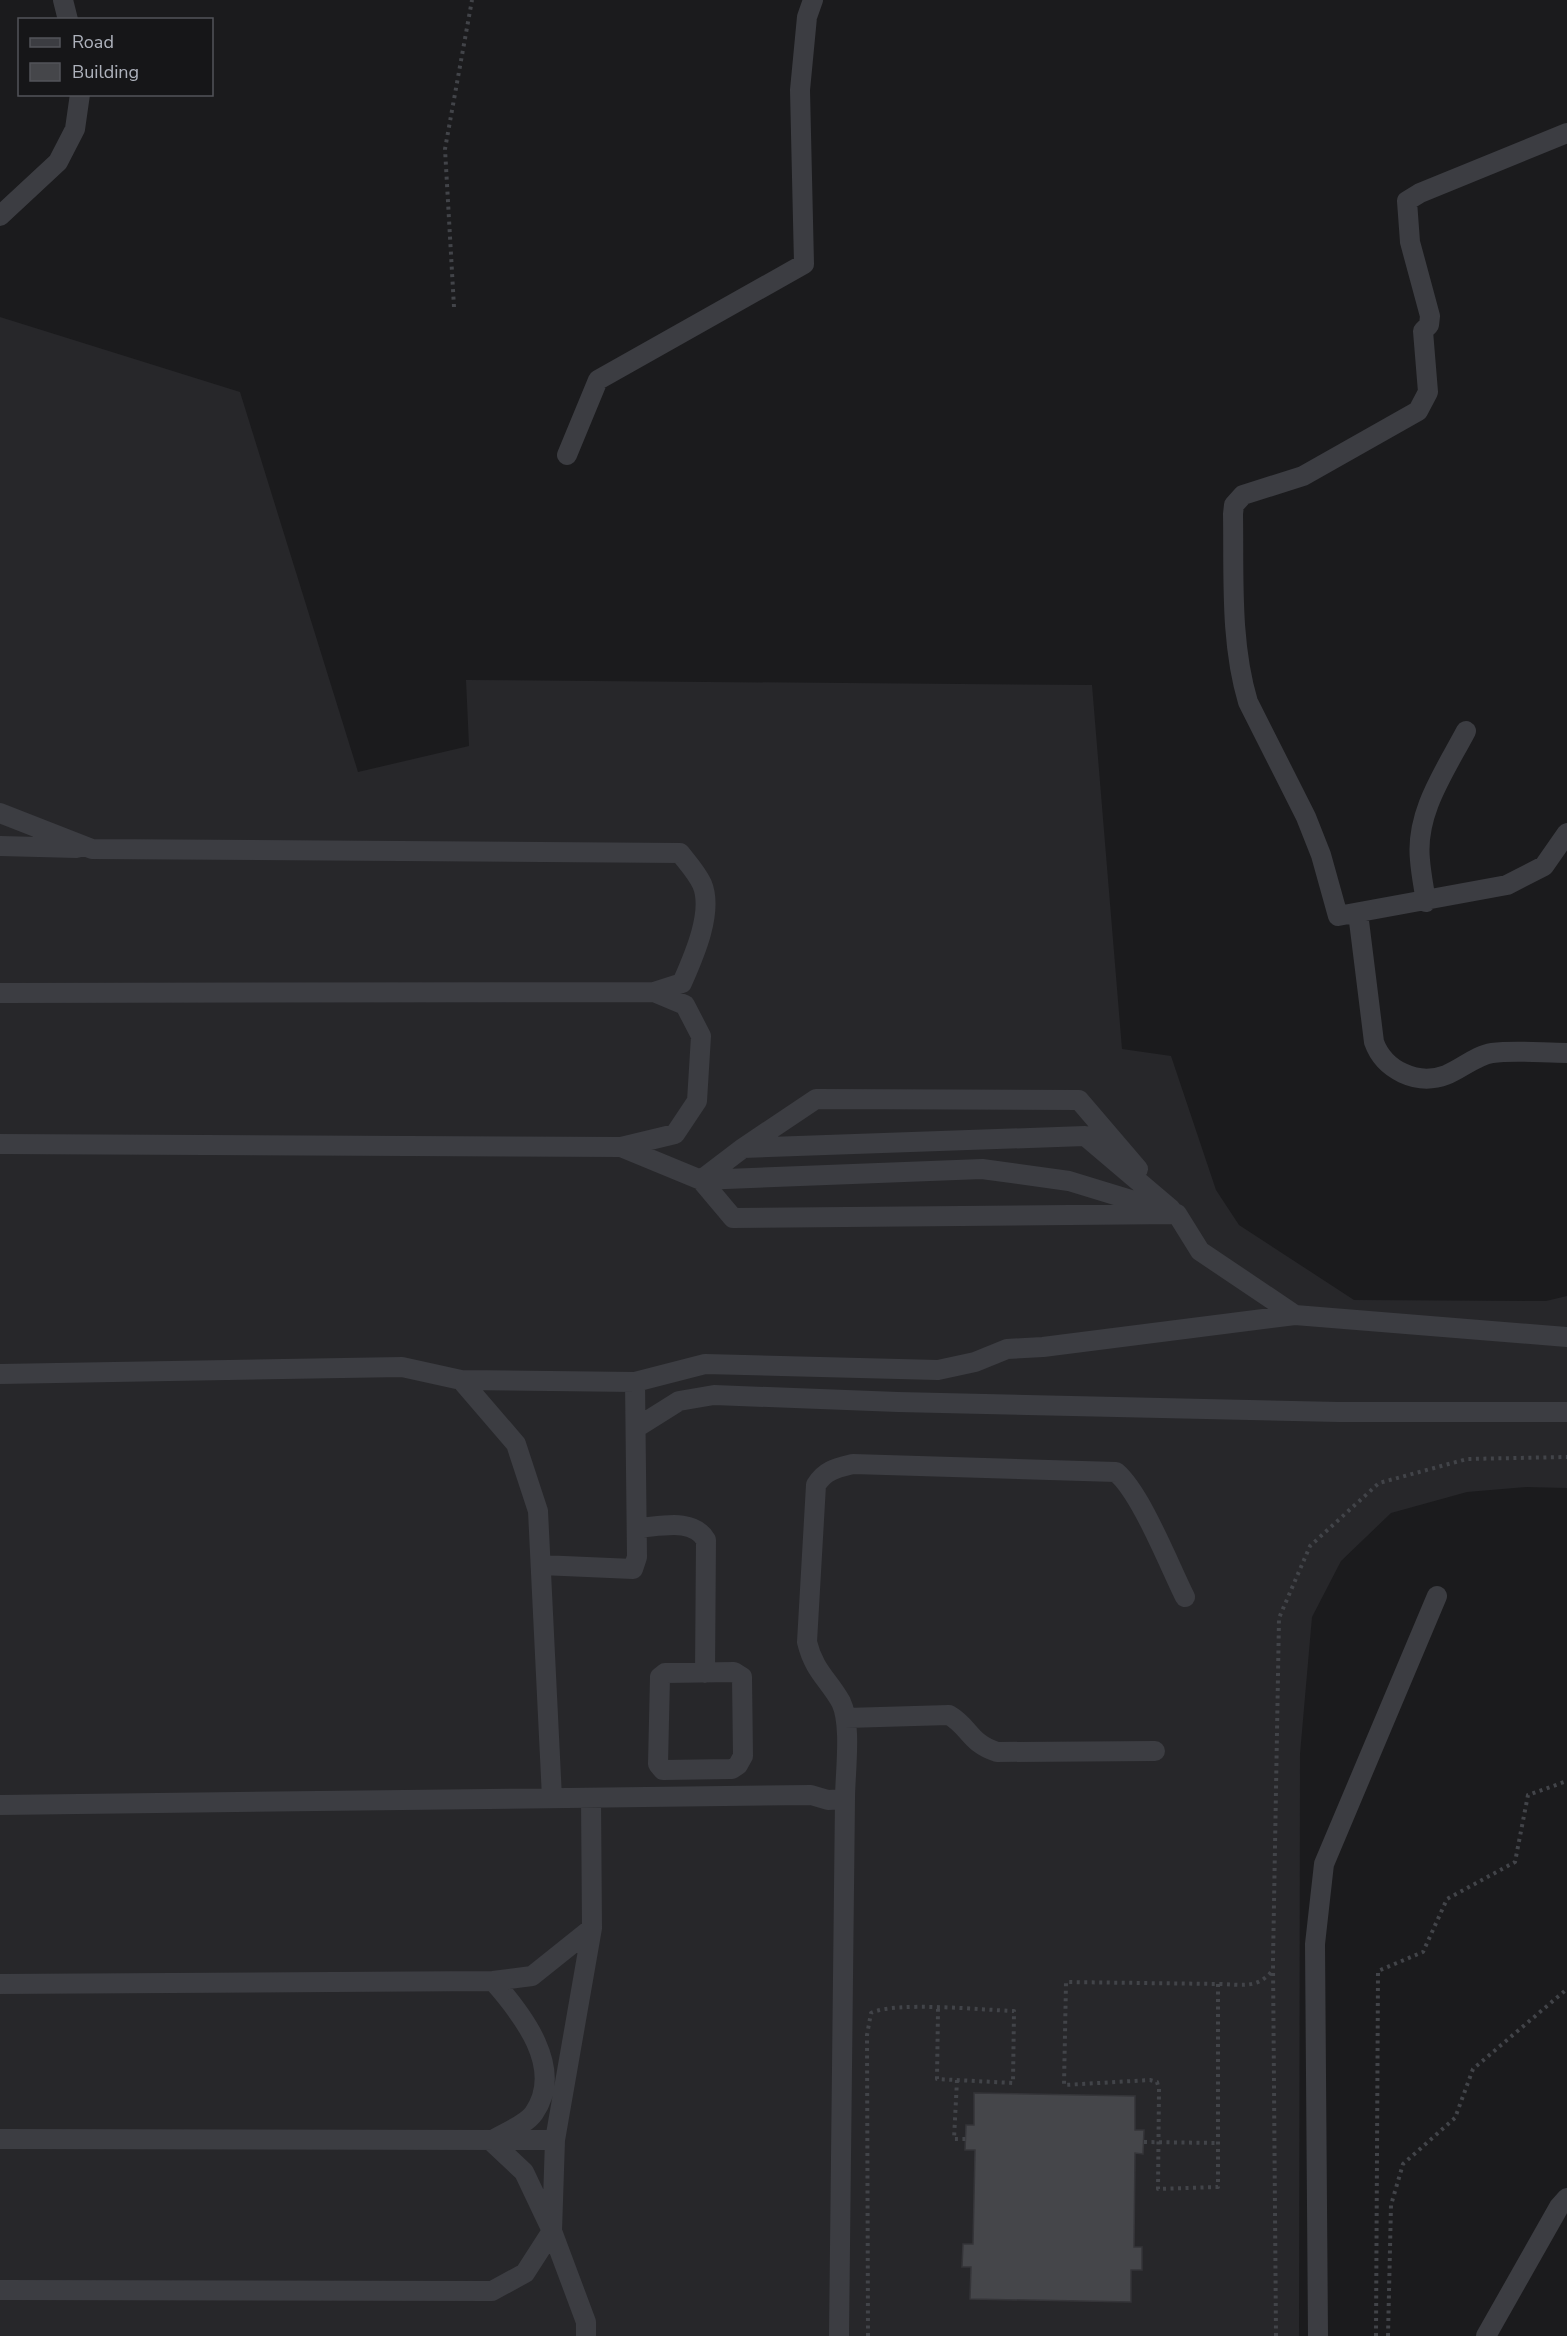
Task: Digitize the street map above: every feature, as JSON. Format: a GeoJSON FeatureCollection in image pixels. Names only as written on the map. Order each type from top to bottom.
{"type":"FeatureCollection","features":[{"type":"Feature","properties":{"kind":"street"},"geometry":{"type":"LineString","coordinates":[[63,0],[68,18]]}},
{"type":"Feature","properties":{"kind":"street"},"geometry":{"type":"LineString","coordinates":[[567,455],[598,380],[804,264],[800,90],[806,23],[813,0]]}},
{"type":"Feature","properties":{"kind":"street"},"geometry":{"type":"LineString","coordinates":[[0,216],[58,162],[75,129],[80,96]]}},
{"type":"Feature","properties":{"kind":"street"},"geometry":{"type":"LineString","coordinates":[[1567,133],[1420,193],[1407,201],[1410,242],[1430,316],[1429,325],[1423,331],[1428,393],[1418,411],[1303,476],[1243,495],[1234,505],[1236,638],[1238,661],[1248,702],[1306,817],[1321,855],[1338,916],[1426,902],[1507,885],[1544,866],[1567,833]]}},
{"type":"Feature","properties":{"kind":"street"},"geometry":{"type":"LineString","coordinates":[[1426,902],[1419,858],[1428,805],[1466,731]]}},
{"type":"Feature","properties":{"kind":"street"},"geometry":{"type":"LineString","coordinates":[[0,813],[92,849]]}},
{"type":"Feature","properties":{"kind":"street"},"geometry":{"type":"LineString","coordinates":[[0,846],[92,849],[680,853],[703,885],[705,914],[697,949],[682,983],[654,992],[0,993]]}},
{"type":"Feature","properties":{"kind":"street"},"geometry":{"type":"LineString","coordinates":[[1358,913],[1374,1042],[1379,1055],[1407,1077],[1444,1076],[1490,1053],[1567,1053]]}},
{"type":"Feature","properties":{"kind":"street"},"geometry":{"type":"LineString","coordinates":[[0,1144],[621,1147],[675,1134],[697,1101],[701,1036],[685,1005],[654,992]]}},
{"type":"Feature","properties":{"kind":"street"},"geometry":{"type":"LineString","coordinates":[[701,1180],[743,1148],[816,1099],[1079,1100],[1177,1214],[1200,1251],[1295,1315]]}},
{"type":"Feature","properties":{"kind":"street"},"geometry":{"type":"LineString","coordinates":[[743,1148],[1085,1136],[1177,1214]]}},
{"type":"Feature","properties":{"kind":"street"},"geometry":{"type":"LineString","coordinates":[[621,1147],[701,1180],[982,1169],[1069,1181],[1177,1214]]}},
{"type":"Feature","properties":{"kind":"street"},"geometry":{"type":"LineString","coordinates":[[701,1180],[733,1218],[1177,1214]]}},
{"type":"Feature","properties":{"kind":"street"},"geometry":{"type":"LineString","coordinates":[[0,1374],[402,1366],[460,1380],[635,1382],[705,1364],[938,1370],[975,1362],[1007,1348],[1043,1347],[1295,1315],[1567,1337]]}},
{"type":"Feature","properties":{"kind":"street"},"geometry":{"type":"LineString","coordinates":[[460,1380],[516,1444],[538,1511],[552,1798]]}},
{"type":"Feature","properties":{"kind":"street"},"geometry":{"type":"LineString","coordinates":[[541,1565],[633,1569],[637,1557],[635,1382]]}},
{"type":"Feature","properties":{"kind":"street"},"geometry":{"type":"LineString","coordinates":[[636,1428],[679,1401],[714,1395],[898,1402],[1327,1411],[1567,1412]]}},
{"type":"Feature","properties":{"kind":"street"},"geometry":{"type":"LineString","coordinates":[[839,2336],[846,1718],[840,1702],[811,1657],[807,1642],[816,1485],[822,1475],[833,1469],[862,1464],[1116,1472],[1127,1481],[1185,1597]]}},
{"type":"Feature","properties":{"kind":"street"},"geometry":{"type":"LineString","coordinates":[[637,1528],[691,1526],[701,1531],[706,1540],[705,1673]]}},
{"type":"Feature","properties":{"kind":"street"},"geometry":{"type":"LineString","coordinates":[[1318,2336],[1315,1944],[1324,1864],[1437,1596]]}},
{"type":"Feature","properties":{"kind":"street"},"geometry":{"type":"LineString","coordinates":[[734,1672],[742,1677],[743,1756],[738,1765],[732,1769],[663,1770],[657,1764],[660,1677],[665,1673],[705,1673],[734,1672]]}},
{"type":"Feature","properties":{"kind":"street"},"geometry":{"type":"LineString","coordinates":[[846,1718],[949,1715],[959,1721],[977,1744],[997,1752],[1155,1751]]}},
{"type":"Feature","properties":{"kind":"street"},"geometry":{"type":"LineString","coordinates":[[686,1769],[686,1796]]}},
{"type":"Feature","properties":{"kind":"street"},"geometry":{"type":"LineString","coordinates":[[0,1804],[811,1795],[828,1800],[845,1799]]}},
{"type":"Feature","properties":{"kind":"street"},"geometry":{"type":"LineString","coordinates":[[0,2290],[492,2291],[525,2273],[552,2231],[555,2140],[592,1928],[591,1798]]}},
{"type":"Feature","properties":{"kind":"street"},"geometry":{"type":"LineString","coordinates":[[0,1984],[493,1981],[532,1976],[592,1928]]}},
{"type":"Feature","properties":{"kind":"street"},"geometry":{"type":"LineString","coordinates":[[491,2140],[533,2115],[545,2091],[542,2058],[523,2015],[493,1981]]}},
{"type":"Feature","properties":{"kind":"street"},"geometry":{"type":"LineString","coordinates":[[0,2139],[555,2140]]}},
{"type":"Feature","properties":{"kind":"street"},"geometry":{"type":"LineString","coordinates":[[491,2140],[524,2172],[552,2231],[586,2322],[586,2336]]}},
{"type":"Feature","properties":{"kind":"street"},"geometry":{"type":"LineString","coordinates":[[1486,2336],[1559,2207],[1567,2198]]}},
{"type":"Feature","properties":{"kind":"path"},"geometry":{"type":"LineString","coordinates":[[454,307],[446,149],[472,0]]}},
{"type":"Feature","properties":{"kind":"path"},"geometry":{"type":"LineString","coordinates":[[1276,2336],[1274,1969],[1279,1618],[1310,1546],[1379,1483],[1467,1459],[1567,1457]]}},
{"type":"Feature","properties":{"kind":"path"},"geometry":{"type":"LineString","coordinates":[[1376,2336],[1378,1971],[1423,1952],[1447,1899],[1515,1862],[1528,1795],[1567,1780]]}},
{"type":"Feature","properties":{"kind":"path"},"geometry":{"type":"LineString","coordinates":[[1218,1984],[1218,2187],[1158,2188],[1160,2089],[1157,2082],[1150,2080],[1064,2085],[1066,1982],[1218,1984],[1252,1986],[1265,1981],[1274,1969]]}},
{"type":"Feature","properties":{"kind":"path"},"geometry":{"type":"LineString","coordinates":[[1388,2336],[1391,2205],[1403,2164],[1455,2118],[1473,2069],[1567,1989]]}},
{"type":"Feature","properties":{"kind":"path"},"geometry":{"type":"LineString","coordinates":[[868,2336],[867,2035],[871,2013],[880,2008],[1014,2010],[1013,2083],[937,2079],[938,2009]]}},
{"type":"Feature","properties":{"kind":"path"},"geometry":{"type":"LineString","coordinates":[[957,2080],[954,2139],[966,2139]]}},
{"type":"Feature","properties":{"kind":"path"},"geometry":{"type":"LineString","coordinates":[[1144,2142],[1218,2143]]}},
{"type":"Feature","properties":{"kind":"shaded area"},"geometry":{"type":"Polygon","coordinates":[[[0,317],[240,392],[358,772],[469,746],[466,680],[1092,685],[1122,1049],[1171,1056],[1216,1190],[1239,1225],[1354,1300],[1546,1301],[1567,1296],[1567,1488],[1526,1487],[1467,1492],[1391,1513],[1341,1561],[1312,1617],[1300,1754],[1299,2336],[0,2336],[0,317]]]}},
{"type":"Feature","properties":{"kind":"building"},"geometry":{"type":"Polygon","coordinates":[[[974,2093],[1135,2096],[1135,2130],[1144,2130],[1143,2154],[1135,2153],[1134,2247],[1142,2247],[1142,2270],[1131,2270],[1131,2302],[970,2299],[971,2267],[962,2267],[963,2244],[973,2244],[975,2150],[965,2150],[966,2125],[974,2125],[974,2093]]]}}]}
